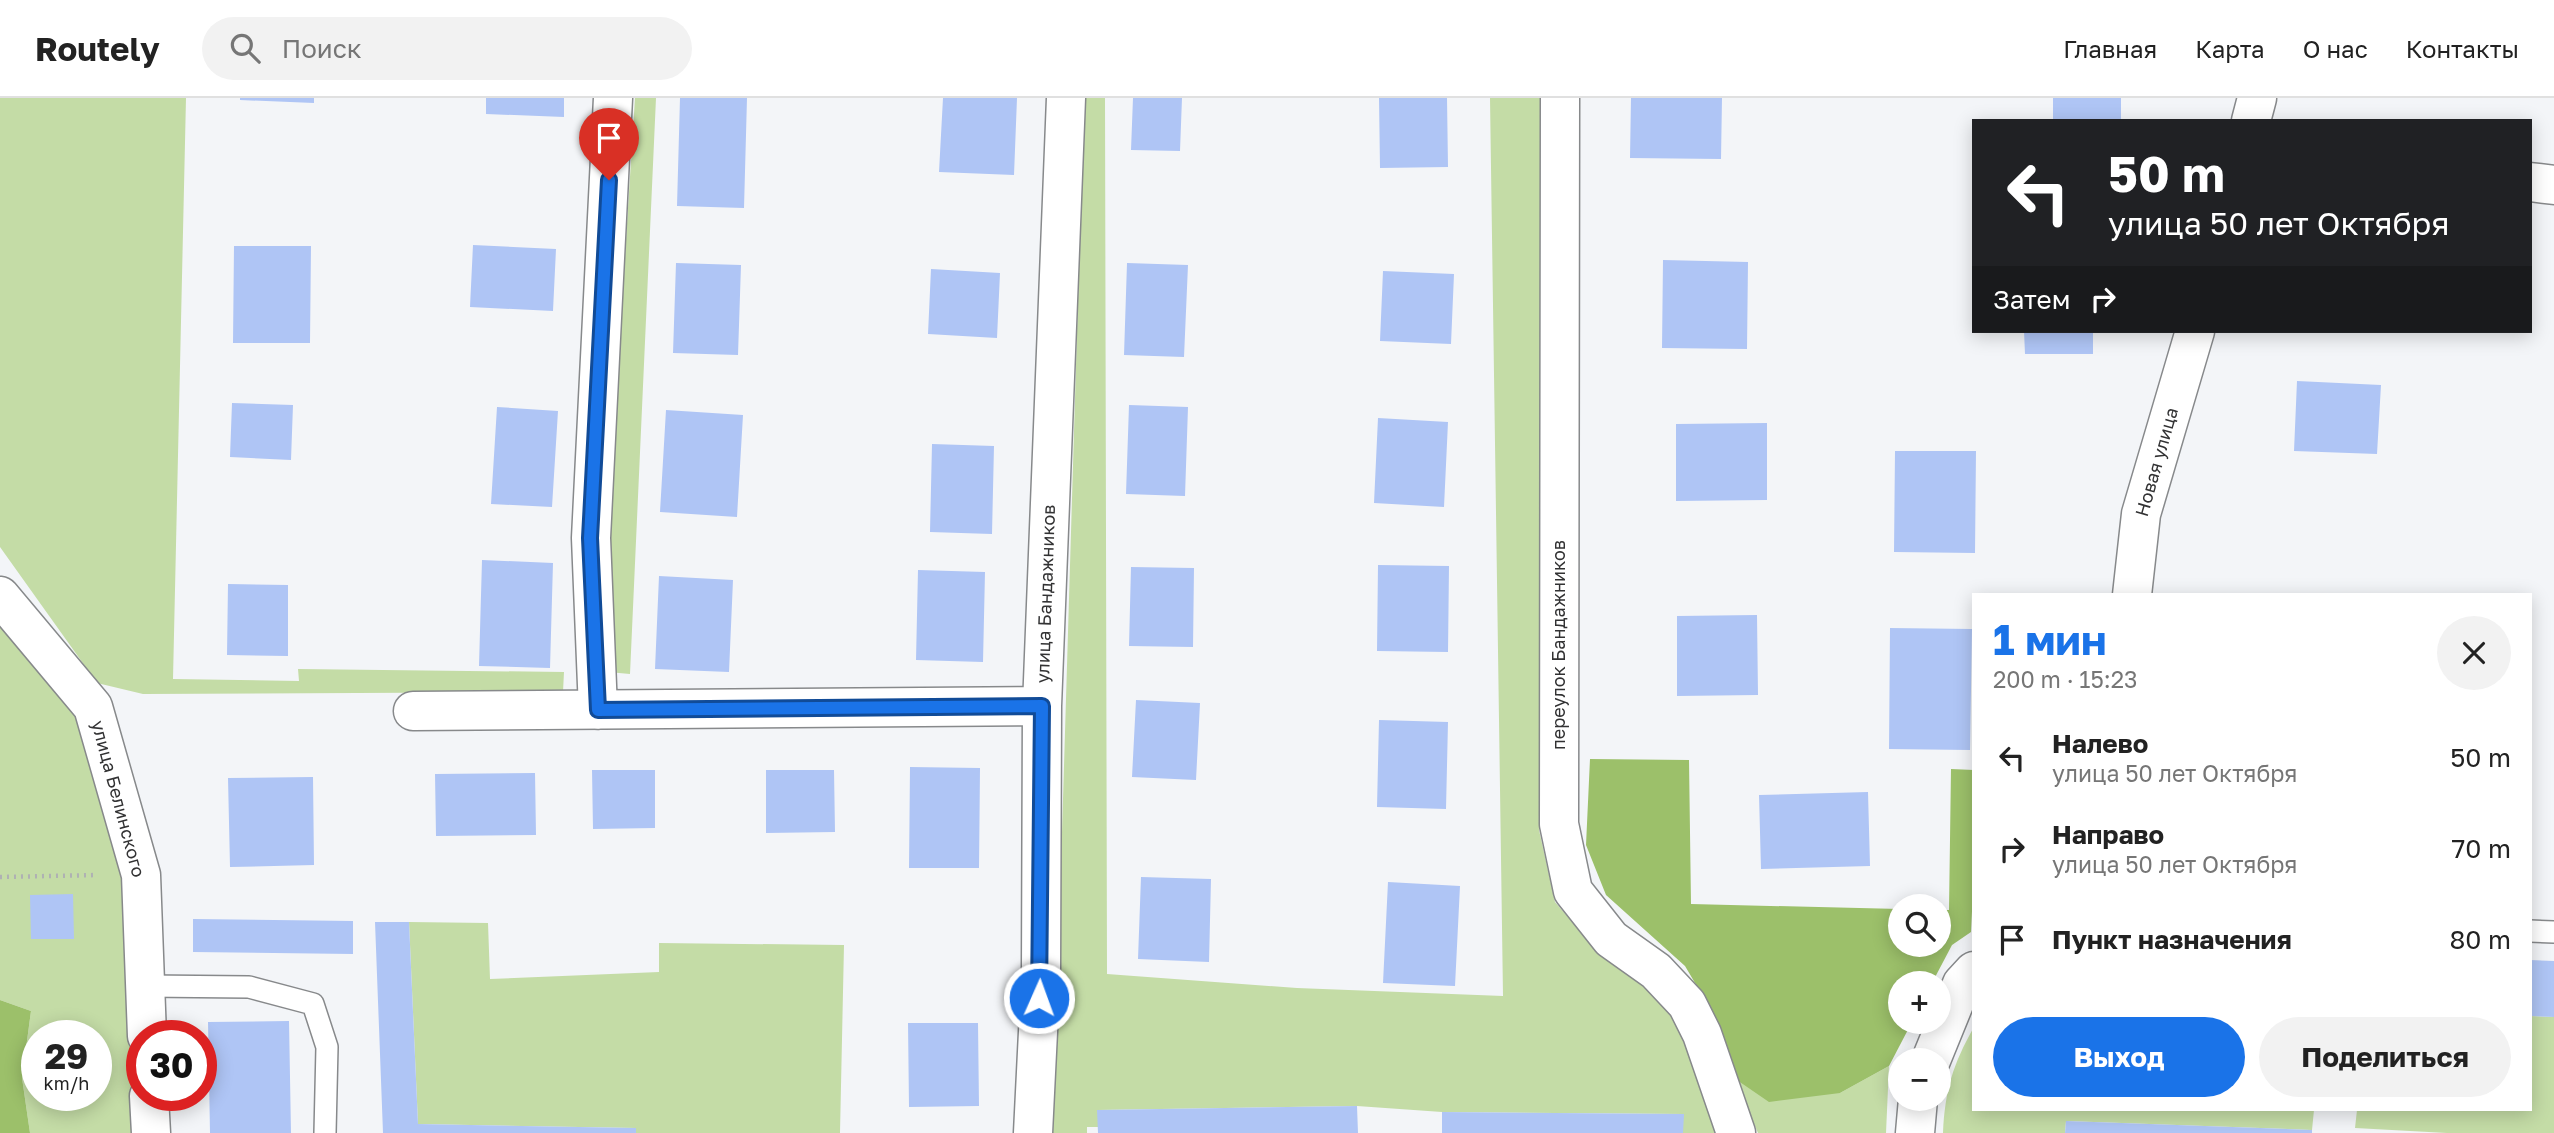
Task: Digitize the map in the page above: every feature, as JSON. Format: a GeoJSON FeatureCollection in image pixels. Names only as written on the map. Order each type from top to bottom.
{"type":"FeatureCollection","features":[{"type":"Feature","properties":{"kind":"street"},"geometry":{"type":"LineString","coordinates":[[598,710],[590,538],[613,98]]}},
{"type":"Feature","properties":{"kind":"street","name":"улица Бандажников"},"geometry":{"type":"LineString","coordinates":[[1033,1133],[1041,971],[1042,706],[1066,98]]}},
{"type":"Feature","properties":{"kind":"street","name":"переулок Бандажников"},"geometry":{"type":"LineString","coordinates":[[1560,98],[1559,824],[1573,891],[1611,939],[1656,971],[1687,1004],[1702,1034],[1736,1133]]}},
{"type":"Feature","properties":{"kind":"street"},"geometry":{"type":"LineString","coordinates":[[2252,119],[2257,98]]}},
{"type":"Feature","properties":{"kind":"street"},"geometry":{"type":"LineString","coordinates":[[2532,182],[2554,186]]}},
{"type":"Feature","properties":{"kind":"street","name":"Новая улица"},"geometry":{"type":"LineString","coordinates":[[2132,593],[2141,514],[2194,333]]}},
{"type":"Feature","properties":{"kind":"street","name":"улица Белинского"},"geometry":{"type":"LineString","coordinates":[[0,596],[93,707],[141,875],[146,1020]]}},
{"type":"Feature","properties":{"kind":"street"},"geometry":{"type":"LineString","coordinates":[[414,711],[1042,706]]}},
{"type":"Feature","properties":{"kind":"street"},"geometry":{"type":"LineString","coordinates":[[1936,1048],[1962,984],[1972,973]]}},
{"type":"Feature","properties":{"kind":"street"},"geometry":{"type":"LineString","coordinates":[[150,1111],[151,1133]]}},
{"type":"Feature","properties":{"kind":"street"},"geometry":{"type":"LineString","coordinates":[[1915,1133],[1917,1111]]}},
{"type":"Feature","properties":{"kind":"lane"},"geometry":{"type":"LineString","coordinates":[[2532,931],[2554,932]]}},
{"type":"Feature","properties":{"kind":"lane"},"geometry":{"type":"LineString","coordinates":[[145,986],[249,987],[313,1004],[327,1047],[326,1133]]}},
{"type":"Feature","properties":{"kind":"path"},"geometry":{"type":"LineString","coordinates":[[0,877],[141,875]]}},
{"type":"Feature","properties":{"kind":"green space"},"geometry":{"type":"Polygon","coordinates":[[[0,98],[186,98],[173,679],[299,681],[298,669],[564,672],[563,692],[143,694],[97,683],[0,547],[0,98]]]}},
{"type":"Feature","properties":{"kind":"green space"},"geometry":{"type":"Polygon","coordinates":[[[635,98],[656,98],[630,674],[608,672],[607,539],[635,98]]]}},
{"type":"Feature","properties":{"kind":"green space"},"geometry":{"type":"Polygon","coordinates":[[[1084,98],[1105,98],[1107,974],[1297,988],[1503,996],[1490,98],[1545,98],[1539,830],[1555,902],[1598,952],[1671,1005],[1683,1031],[1716,1133],[1683,1133],[1683,1114],[1442,1112],[1357,1106],[1098,1110],[1098,1127],[1087,1127],[1087,1133],[1053,1133],[1084,98]]]}},
{"type":"Feature","properties":{"kind":"green space"},"geometry":{"type":"Polygon","coordinates":[[[0,619],[83,716],[124,887],[130,1020],[126,1020],[126,1111],[135,1111],[136,1133],[30,1133],[27,1111],[112,1111],[112,1020],[30,1020],[31,1011],[0,1000],[0,619]]]}},
{"type":"Feature","properties":{"kind":"green space"},"geometry":{"type":"Polygon","coordinates":[[[1590,759],[1689,760],[1691,904],[1888,909],[1888,957],[1946,957],[1938,971],[1888,971],[1888,1034],[1906,1034],[1898,1048],[1888,1048],[1888,1067],[1840,1093],[1769,1102],[1734,1078],[1708,1005],[1685,966],[1606,895],[1586,845],[1590,759]]]}},
{"type":"Feature","properties":{"kind":"green space"},"geometry":{"type":"Polygon","coordinates":[[[1951,769],[1972,770],[1971,932],[1951,947],[1949,894],[1951,769]]]}},
{"type":"Feature","properties":{"kind":"green space"},"geometry":{"type":"Polygon","coordinates":[[[409,922],[488,923],[490,979],[659,972],[659,943],[844,945],[840,1133],[636,1133],[636,1128],[418,1124],[409,922]]]}},
{"type":"Feature","properties":{"kind":"green space"},"geometry":{"type":"Polygon","coordinates":[[[0,1000],[31,1011],[30,1020],[21,1020],[21,1111],[27,1111],[30,1133],[0,1133],[0,1000]]]}},
{"type":"Feature","properties":{"kind":"green space"},"geometry":{"type":"Polygon","coordinates":[[[2532,1016],[2554,1017],[2554,1133],[2447,1133],[2355,1128],[2357,1111],[2532,1111],[2532,1016]]]}},
{"type":"Feature","properties":{"kind":"green space"},"geometry":{"type":"Polygon","coordinates":[[[1972,1031],[1972,1111],[2314,1111],[2312,1130],[2066,1121],[2065,1133],[1943,1133],[1945,1111],[1951,1111],[1951,1078],[1972,1031]]]}},
{"type":"Feature","properties":{"kind":"green space"},"geometry":{"type":"Polygon","coordinates":[[[1888,1067],[1886,1133],[1758,1133],[1734,1078],[1840,1093],[1888,1067]]]}},
{"type":"Feature","properties":{"kind":"building"},"geometry":{"type":"Polygon","coordinates":[[[314,98],[314,103],[240,100],[314,98]]]}},
{"type":"Feature","properties":{"kind":"building"},"geometry":{"type":"Polygon","coordinates":[[[486,98],[564,98],[564,117],[486,114],[486,98]]]}},
{"type":"Feature","properties":{"kind":"building"},"geometry":{"type":"Polygon","coordinates":[[[680,98],[747,98],[744,208],[677,206],[680,98]]]}},
{"type":"Feature","properties":{"kind":"building"},"geometry":{"type":"Polygon","coordinates":[[[943,98],[1017,98],[1014,175],[939,172],[943,98]]]}},
{"type":"Feature","properties":{"kind":"building"},"geometry":{"type":"Polygon","coordinates":[[[1133,98],[1182,98],[1180,151],[1131,150],[1133,98]]]}},
{"type":"Feature","properties":{"kind":"building"},"geometry":{"type":"Polygon","coordinates":[[[1379,98],[1447,98],[1448,167],[1380,168],[1379,98]]]}},
{"type":"Feature","properties":{"kind":"building"},"geometry":{"type":"Polygon","coordinates":[[[1631,98],[1722,98],[1721,159],[1630,158],[1631,98]]]}},
{"type":"Feature","properties":{"kind":"building"},"geometry":{"type":"Polygon","coordinates":[[[2053,98],[2121,98],[2121,119],[2053,119],[2053,98]]]}},
{"type":"Feature","properties":{"kind":"building"},"geometry":{"type":"Polygon","coordinates":[[[473,245],[556,249],[553,311],[470,307],[473,245]]]}},
{"type":"Feature","properties":{"kind":"building"},"geometry":{"type":"Polygon","coordinates":[[[234,246],[311,246],[310,343],[233,343],[234,246]]]}},
{"type":"Feature","properties":{"kind":"building"},"geometry":{"type":"Polygon","coordinates":[[[1663,260],[1748,262],[1747,349],[1662,348],[1663,260]]]}},
{"type":"Feature","properties":{"kind":"building"},"geometry":{"type":"Polygon","coordinates":[[[676,263],[741,265],[738,355],[673,353],[676,263]]]}},
{"type":"Feature","properties":{"kind":"building"},"geometry":{"type":"Polygon","coordinates":[[[1127,263],[1188,265],[1184,357],[1124,355],[1127,263]]]}},
{"type":"Feature","properties":{"kind":"building"},"geometry":{"type":"Polygon","coordinates":[[[931,269],[1000,273],[997,338],[928,334],[931,269]]]}},
{"type":"Feature","properties":{"kind":"building"},"geometry":{"type":"Polygon","coordinates":[[[1383,271],[1454,274],[1451,344],[1380,341],[1383,271]]]}},
{"type":"Feature","properties":{"kind":"building"},"geometry":{"type":"Polygon","coordinates":[[[2024,333],[2093,333],[2093,354],[2025,354],[2024,333]]]}},
{"type":"Feature","properties":{"kind":"building"},"geometry":{"type":"Polygon","coordinates":[[[2297,381],[2381,385],[2377,454],[2294,451],[2297,381]]]}},
{"type":"Feature","properties":{"kind":"building"},"geometry":{"type":"Polygon","coordinates":[[[232,403],[293,405],[291,460],[230,457],[232,403]]]}},
{"type":"Feature","properties":{"kind":"building"},"geometry":{"type":"Polygon","coordinates":[[[1129,405],[1188,407],[1185,496],[1126,494],[1129,405]]]}},
{"type":"Feature","properties":{"kind":"building"},"geometry":{"type":"Polygon","coordinates":[[[497,407],[558,411],[552,507],[491,504],[497,407]]]}},
{"type":"Feature","properties":{"kind":"building"},"geometry":{"type":"Polygon","coordinates":[[[666,410],[743,415],[737,517],[660,512],[666,410]]]}},
{"type":"Feature","properties":{"kind":"building"},"geometry":{"type":"Polygon","coordinates":[[[1378,418],[1448,422],[1444,507],[1374,503],[1378,418]]]}},
{"type":"Feature","properties":{"kind":"building"},"geometry":{"type":"Polygon","coordinates":[[[1767,423],[1767,500],[1676,501],[1676,424],[1767,423]]]}},
{"type":"Feature","properties":{"kind":"building"},"geometry":{"type":"Polygon","coordinates":[[[932,444],[994,446],[992,534],[930,532],[932,444]]]}},
{"type":"Feature","properties":{"kind":"building"},"geometry":{"type":"Polygon","coordinates":[[[1895,451],[1976,451],[1975,553],[1894,552],[1895,451]]]}},
{"type":"Feature","properties":{"kind":"building"},"geometry":{"type":"Polygon","coordinates":[[[482,560],[553,563],[550,668],[479,666],[482,560]]]}},
{"type":"Feature","properties":{"kind":"building"},"geometry":{"type":"Polygon","coordinates":[[[1378,565],[1449,566],[1448,652],[1377,651],[1378,565]]]}},
{"type":"Feature","properties":{"kind":"building"},"geometry":{"type":"Polygon","coordinates":[[[1131,567],[1194,568],[1193,647],[1129,646],[1131,567]]]}},
{"type":"Feature","properties":{"kind":"building"},"geometry":{"type":"Polygon","coordinates":[[[918,570],[985,572],[983,662],[916,660],[918,570]]]}},
{"type":"Feature","properties":{"kind":"building"},"geometry":{"type":"Polygon","coordinates":[[[659,576],[733,580],[729,672],[655,669],[659,576]]]}},
{"type":"Feature","properties":{"kind":"building"},"geometry":{"type":"Polygon","coordinates":[[[228,584],[288,585],[288,656],[227,655],[228,584]]]}},
{"type":"Feature","properties":{"kind":"building"},"geometry":{"type":"Polygon","coordinates":[[[1757,615],[1758,695],[1677,696],[1677,616],[1757,615]]]}},
{"type":"Feature","properties":{"kind":"building"},"geometry":{"type":"Polygon","coordinates":[[[1890,628],[1972,629],[1970,750],[1889,749],[1890,628]]]}},
{"type":"Feature","properties":{"kind":"building"},"geometry":{"type":"Polygon","coordinates":[[[1136,700],[1200,703],[1196,780],[1132,777],[1136,700]]]}},
{"type":"Feature","properties":{"kind":"building"},"geometry":{"type":"Polygon","coordinates":[[[1379,720],[1448,722],[1446,809],[1377,807],[1379,720]]]}},
{"type":"Feature","properties":{"kind":"building"},"geometry":{"type":"Polygon","coordinates":[[[910,767],[980,768],[979,868],[909,868],[910,767]]]}},
{"type":"Feature","properties":{"kind":"building"},"geometry":{"type":"Polygon","coordinates":[[[592,770],[655,770],[655,828],[593,829],[592,770]]]}},
{"type":"Feature","properties":{"kind":"building"},"geometry":{"type":"Polygon","coordinates":[[[766,770],[834,770],[835,832],[766,833],[766,770]]]}},
{"type":"Feature","properties":{"kind":"building"},"geometry":{"type":"Polygon","coordinates":[[[535,773],[536,835],[436,836],[435,774],[535,773]]]}},
{"type":"Feature","properties":{"kind":"building"},"geometry":{"type":"Polygon","coordinates":[[[313,777],[314,865],[230,867],[228,778],[313,777]]]}},
{"type":"Feature","properties":{"kind":"building"},"geometry":{"type":"Polygon","coordinates":[[[1868,792],[1870,866],[1761,869],[1759,795],[1868,792]]]}},
{"type":"Feature","properties":{"kind":"building"},"geometry":{"type":"Polygon","coordinates":[[[1141,877],[1211,879],[1209,962],[1138,959],[1141,877]]]}},
{"type":"Feature","properties":{"kind":"building"},"geometry":{"type":"Polygon","coordinates":[[[1388,882],[1460,886],[1455,986],[1383,983],[1388,882]]]}},
{"type":"Feature","properties":{"kind":"building"},"geometry":{"type":"Polygon","coordinates":[[[73,894],[74,939],[31,939],[30,895],[73,894]]]}},
{"type":"Feature","properties":{"kind":"building"},"geometry":{"type":"Polygon","coordinates":[[[193,919],[353,921],[353,954],[193,952],[193,919]]]}},
{"type":"Feature","properties":{"kind":"building"},"geometry":{"type":"Polygon","coordinates":[[[375,922],[409,922],[418,1124],[636,1128],[636,1133],[383,1133],[375,922]]]}},
{"type":"Feature","properties":{"kind":"building"},"geometry":{"type":"Polygon","coordinates":[[[2532,960],[2554,961],[2554,1017],[2532,1016],[2532,960]]]}},
{"type":"Feature","properties":{"kind":"building"},"geometry":{"type":"Polygon","coordinates":[[[289,1021],[291,1133],[210,1133],[210,1111],[217,1111],[217,1022],[289,1021]]]}},
{"type":"Feature","properties":{"kind":"building"},"geometry":{"type":"Polygon","coordinates":[[[908,1023],[978,1023],[979,1106],[909,1107],[908,1023]]]}},
{"type":"Feature","properties":{"kind":"building"},"geometry":{"type":"Polygon","coordinates":[[[1357,1106],[1358,1133],[1098,1133],[1097,1110],[1357,1106]]]}},
{"type":"Feature","properties":{"kind":"building"},"geometry":{"type":"Polygon","coordinates":[[[1442,1112],[1684,1114],[1683,1133],[1442,1133],[1442,1112]]]}},
{"type":"Feature","properties":{"kind":"building"},"geometry":{"type":"Polygon","coordinates":[[[2066,1121],[2312,1130],[2312,1133],[2065,1133],[2066,1121]]]}},
{"type":"Feature","properties":{"kind":"route"},"geometry":{"type":"LineString","coordinates":[[609,180],[590,538],[598,710],[1042,706],[1039,998]]}}]}
